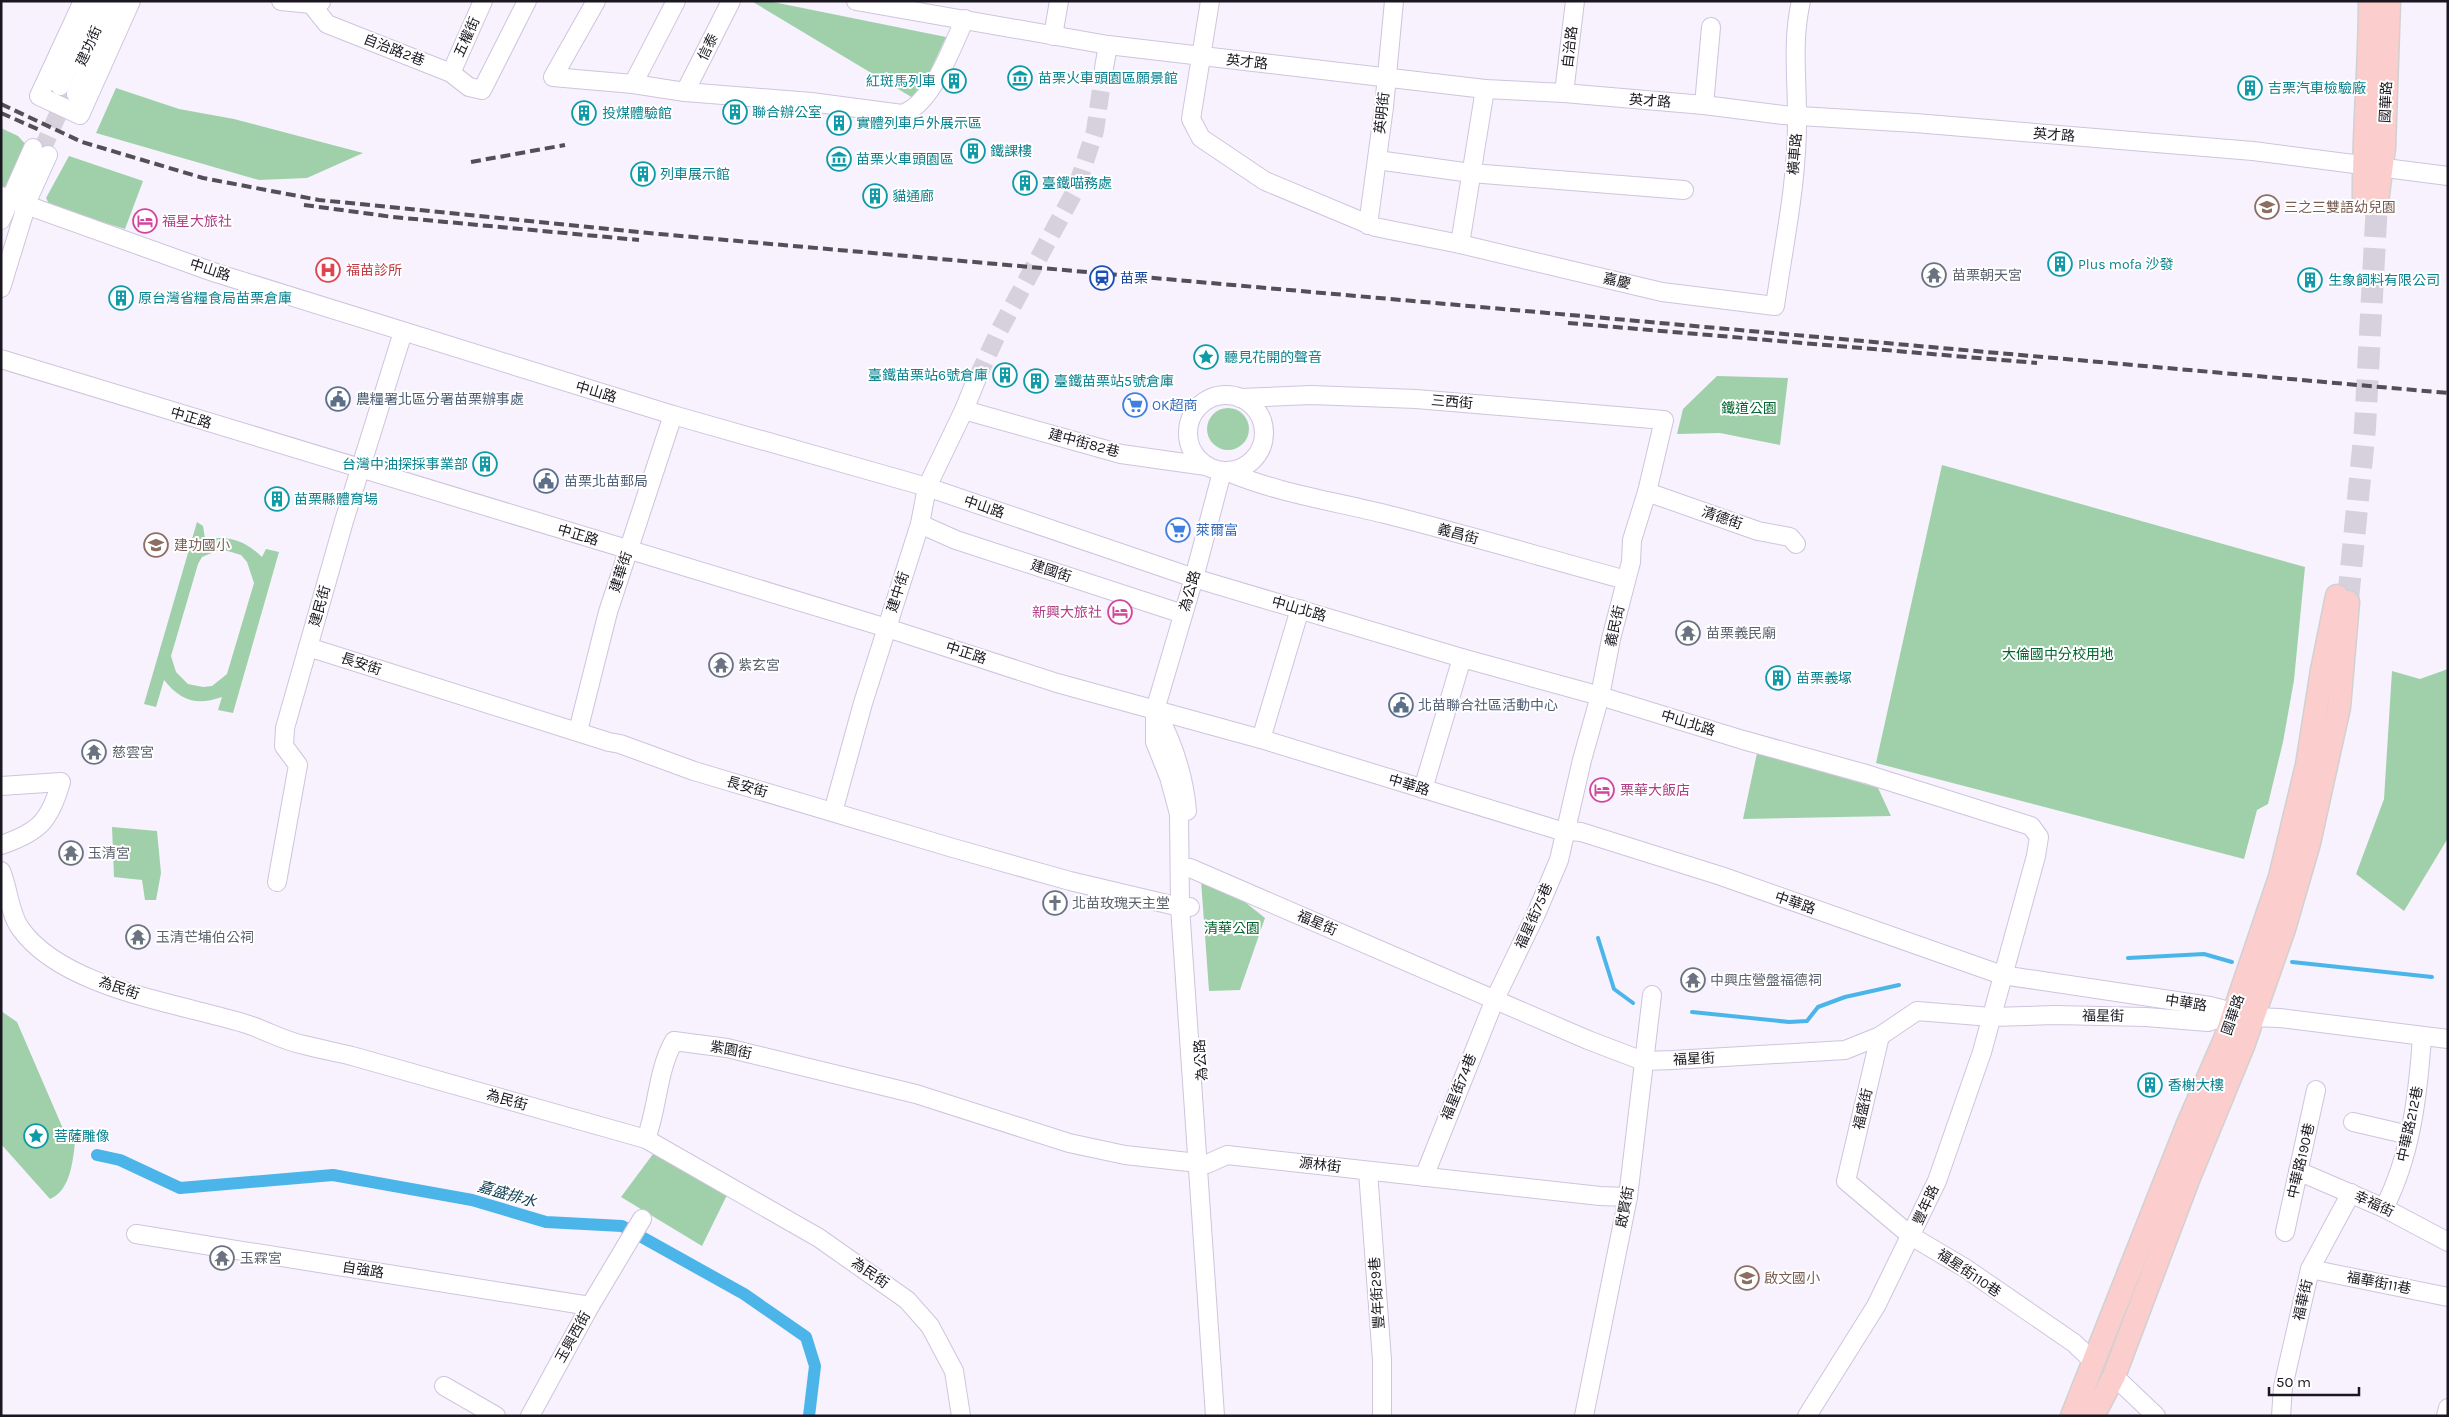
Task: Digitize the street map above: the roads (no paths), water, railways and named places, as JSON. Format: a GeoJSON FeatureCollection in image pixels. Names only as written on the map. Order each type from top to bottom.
{"type":"FeatureCollection","features":[{"type":"Feature","properties":{"kind":"main road","name":"國華路"},"geometry":{"type":"LineString","coordinates":[[2370,1],[2373,168]]}},
{"type":"Feature","properties":{"kind":"main road","name":"國華路"},"geometry":{"type":"LineString","coordinates":[[2370,202],[2389,1]]}},
{"type":"Feature","properties":{"kind":"main road","name":"國華路"},"geometry":{"type":"LineString","coordinates":[[2072,1416],[2187,1126],[2243,1015],[2280,877],[2307,764],[2322,670],[2343,597]]}},
{"type":"Feature","properties":{"kind":"main road","name":"國華路"},"geometry":{"type":"LineString","coordinates":[[2093,1416],[2114,1376],[2188,1180],[2243,1046],[2243,1015]]}},
{"type":"Feature","properties":{"kind":"main road"},"geometry":{"type":"LineString","coordinates":[[2094,1362],[2114,1376]]}},
{"type":"Feature","properties":{"kind":"street"},"geometry":{"type":"LineString","coordinates":[[84,1],[39,96],[80,115],[131,1]]}},
{"type":"Feature","properties":{"kind":"street"},"geometry":{"type":"LineString","coordinates":[[68,90],[98,1]]}},
{"type":"Feature","properties":{"kind":"street","name":"建功街"},"geometry":{"type":"LineString","coordinates":[[68,90],[109,1]]}},
{"type":"Feature","properties":{"kind":"street"},"geometry":{"type":"LineString","coordinates":[[68,90],[117,1]]}},
{"type":"Feature","properties":{"kind":"street"},"geometry":{"type":"LineString","coordinates":[[281,1],[317,3]]}},
{"type":"Feature","properties":{"kind":"street","name":"五權街"},"geometry":{"type":"LineString","coordinates":[[452,73],[483,1]]}},
{"type":"Feature","properties":{"kind":"street","name":"自治路2巷"},"geometry":{"type":"LineString","coordinates":[[317,3],[327,24],[452,73],[469,87],[482,90],[527,1]]}},
{"type":"Feature","properties":{"kind":"street"},"geometry":{"type":"LineString","coordinates":[[596,1],[554,78],[633,84],[686,92],[811,102],[902,114],[910,112],[924,99],[965,19]]}},
{"type":"Feature","properties":{"kind":"street"},"geometry":{"type":"LineString","coordinates":[[633,84],[676,1]]}},
{"type":"Feature","properties":{"kind":"street","name":"信泰"},"geometry":{"type":"LineString","coordinates":[[686,92],[731,1]]}},
{"type":"Feature","properties":{"kind":"street","name":"英才路"},"geometry":{"type":"LineString","coordinates":[[857,1],[1108,45],[1485,89],[1564,93],[1704,105],[1783,115],[2253,151],[2373,168],[2448,176]]}},
{"type":"Feature","properties":{"kind":"street"},"geometry":{"type":"LineString","coordinates":[[1053,36],[1059,1]]}},
{"type":"Feature","properties":{"kind":"street","name":"嘉慶"},"geometry":{"type":"LineString","coordinates":[[1210,1],[1191,119],[1201,138],[1264,181],[1368,225],[1460,244],[1662,292],[1775,306]]}},
{"type":"Feature","properties":{"kind":"street","name":"英明街"},"geometry":{"type":"LineString","coordinates":[[1368,225],[1394,1]]}},
{"type":"Feature","properties":{"kind":"street","name":"自治路"},"geometry":{"type":"LineString","coordinates":[[1564,93],[1576,1]]}},
{"type":"Feature","properties":{"kind":"street","name":"橫車路"},"geometry":{"type":"LineString","coordinates":[[1775,306],[1794,172],[1798,115],[1794,68],[1796,21],[1801,1]]}},
{"type":"Feature","properties":{"kind":"street"},"geometry":{"type":"LineString","coordinates":[[1704,105],[1712,27]]}},
{"type":"Feature","properties":{"kind":"street"},"geometry":{"type":"LineString","coordinates":[[1104,68],[1108,45]]}},
{"type":"Feature","properties":{"kind":"street"},"geometry":{"type":"LineString","coordinates":[[1460,244],[1485,89]]}},
{"type":"Feature","properties":{"kind":"street"},"geometry":{"type":"LineString","coordinates":[[1,252],[6,222],[15,198],[40,152]]}},
{"type":"Feature","properties":{"kind":"street"},"geometry":{"type":"LineString","coordinates":[[1377,160],[1472,173],[1684,190]]}},
{"type":"Feature","properties":{"kind":"street"},"geometry":{"type":"LineString","coordinates":[[1,288],[15,198]]}},
{"type":"Feature","properties":{"kind":"street","name":"中山路"},"geometry":{"type":"LineString","coordinates":[[15,198],[216,273],[672,415],[927,487],[1194,578]]}},
{"type":"Feature","properties":{"kind":"street","name":"建民街"},"geometry":{"type":"LineString","coordinates":[[276,882],[298,765],[284,746],[285,728],[360,468],[404,332]]}},
{"type":"Feature","properties":{"kind":"street","name":"中正路"},"geometry":{"type":"LineString","coordinates":[[1,359],[887,628],[1057,683],[1155,710]]}},
{"type":"Feature","properties":{"kind":"street","name":"建中街"},"geometry":{"type":"LineString","coordinates":[[833,812],[887,628],[920,524],[927,487],[964,410],[977,378]]}},
{"type":"Feature","properties":{"kind":"street","name":"三西街"},"geometry":{"type":"LineString","coordinates":[[1240,398],[1311,394],[1416,399],[1664,420]]}},
{"type":"Feature","properties":{"kind":"street"},"geometry":{"type":"LineString","coordinates":[[1262,447],[1257,457],[1248,465],[1238,470],[1218,470],[1197,458],[1191,448],[1188,436],[1189,424],[1194,412],[1202,404],[1214,397],[1227,395],[1250,403],[1258,412],[1263,423],[1264,478],[1278,483],[1290,492]]}},
{"type":"Feature","properties":{"kind":"street","name":"建中街82巷"},"geometry":{"type":"LineString","coordinates":[[964,410],[1121,454],[1218,470]]}},
{"type":"Feature","properties":{"kind":"street","name":"建華街"},"geometry":{"type":"LineString","coordinates":[[578,731],[608,612],[672,415]]}},
{"type":"Feature","properties":{"kind":"street","name":"義民街"},"geometry":{"type":"LineString","coordinates":[[1566,831],[1631,562],[1632,540],[1647,492],[1664,420]]}},
{"type":"Feature","properties":{"kind":"street","name":"義昌街"},"geometry":{"type":"LineString","coordinates":[[1218,470],[1253,483],[1385,514],[1626,580]]}},
{"type":"Feature","properties":{"kind":"street","name":"為公路"},"geometry":{"type":"LineString","coordinates":[[1215,1416],[1202,1164],[1185,907],[1185,784],[1173,744],[1155,710],[1194,578],[1218,470]]}},
{"type":"Feature","properties":{"kind":"street","name":"清德街"},"geometry":{"type":"LineString","coordinates":[[1647,492],[1758,531],[1790,537],[1796,544]]}},
{"type":"Feature","properties":{"kind":"street","name":"建國街"},"geometry":{"type":"LineString","coordinates":[[920,524],[956,540],[1183,614]]}},
{"type":"Feature","properties":{"kind":"street","name":"中山北路"},"geometry":{"type":"LineString","coordinates":[[1194,578],[1462,658],[1600,696],[1743,740],[1877,777],[2031,826],[2039,837],[2036,856],[2002,974]]}},
{"type":"Feature","properties":{"kind":"street"},"geometry":{"type":"LineString","coordinates":[[1261,739],[1300,609]]}},
{"type":"Feature","properties":{"kind":"street","name":"長安街"},"geometry":{"type":"LineString","coordinates":[[308,647],[620,744],[694,771],[1070,881],[1185,907]]}},
{"type":"Feature","properties":{"kind":"street"},"geometry":{"type":"LineString","coordinates":[[1423,789],[1462,658]]}},
{"type":"Feature","properties":{"kind":"street","name":"中華路"},"geometry":{"type":"LineString","coordinates":[[1155,710],[1261,739],[1566,831],[1581,832],[1723,876],[2002,974],[2200,1005],[2243,1015],[2300,1020],[2448,1039]]}},
{"type":"Feature","properties":{"kind":"street"},"geometry":{"type":"LineString","coordinates":[[1,786],[61,782],[50,812],[40,825],[24,837],[1,845]]}},
{"type":"Feature","properties":{"kind":"street","name":"福星街75巷"},"geometry":{"type":"LineString","coordinates":[[1496,999],[1536,914],[1558,860],[1566,831]]}},
{"type":"Feature","properties":{"kind":"street","name":"福星街"},"geometry":{"type":"LineString","coordinates":[[1185,868],[1496,999],[1588,1040],[1643,1061],[1845,1050],[1880,1036],[1917,1011],[1991,1017],[2146,1017],[2208,1022],[2243,1015]]}},
{"type":"Feature","properties":{"kind":"street","name":"為民街"},"geometry":{"type":"LineString","coordinates":[[1,871],[10,906],[20,928],[36,946],[65,967],[115,989],[245,1023],[304,1045],[352,1056],[646,1139],[819,1238],[907,1300],[930,1326],[954,1371],[961,1416]]}},
{"type":"Feature","properties":{"kind":"street","name":"豐年路"},"geometry":{"type":"LineString","coordinates":[[1807,1416],[1876,1306],[1924,1212],[1951,1146],[1991,1017],[2002,974]]}},
{"type":"Feature","properties":{"kind":"street","name":"啟賢街"},"geometry":{"type":"LineString","coordinates":[[1584,1416],[1628,1197],[1652,995]]}},
{"type":"Feature","properties":{"kind":"street","name":"福星街74巷"},"geometry":{"type":"LineString","coordinates":[[1424,1177],[1496,999]]}},
{"type":"Feature","properties":{"kind":"street","name":"福盛街"},"geometry":{"type":"LineString","coordinates":[[1846,1181],[1880,1036]]}},
{"type":"Feature","properties":{"kind":"street","name":"中華路212巷"},"geometry":{"type":"LineString","coordinates":[[2384,1208],[2398,1183],[2418,1098],[2422,1036]]}},
{"type":"Feature","properties":{"kind":"street","name":"紫園街"},"geometry":{"type":"LineString","coordinates":[[646,1139],[653,1122],[664,1058],[674,1041],[727,1048],[888,1087]]}},
{"type":"Feature","properties":{"kind":"street","name":"源林街"},"geometry":{"type":"LineString","coordinates":[[888,1087],[916,1094],[1015,1134],[1125,1155],[1202,1164],[1227,1155],[1600,1196],[1628,1197]]}},
{"type":"Feature","properties":{"kind":"street","name":"中華路190巷"},"geometry":{"type":"LineString","coordinates":[[2285,1232],[2316,1090]]}},
{"type":"Feature","properties":{"kind":"street"},"geometry":{"type":"LineString","coordinates":[[2353,1122],[2409,1135]]}},
{"type":"Feature","properties":{"kind":"street","name":"為公路"},"geometry":{"type":"LineString","coordinates":[[1202,1164],[1223,1416]]}},
{"type":"Feature","properties":{"kind":"street","name":"豐年街29巷"},"geometry":{"type":"LineString","coordinates":[[1368,1171],[1382,1360],[1382,1416]]}},
{"type":"Feature","properties":{"kind":"street","name":"幸福街"},"geometry":{"type":"LineString","coordinates":[[2298,1171],[2384,1208],[2448,1242]]}},
{"type":"Feature","properties":{"kind":"street","name":"福星街110巷"},"geometry":{"type":"LineString","coordinates":[[1846,1181],[1911,1236],[1965,1268],[2074,1343],[2094,1362]]}},
{"type":"Feature","properties":{"kind":"street","name":"福華街"},"geometry":{"type":"LineString","coordinates":[[2281,1416],[2283,1388],[2310,1269],[2351,1193]]}},
{"type":"Feature","properties":{"kind":"street","name":"玉興西街"},"geometry":{"type":"LineString","coordinates":[[530,1416],[590,1306],[619,1261],[642,1219]]}},
{"type":"Feature","properties":{"kind":"street","name":"自強路"},"geometry":{"type":"LineString","coordinates":[[136,1234],[590,1306]]}},
{"type":"Feature","properties":{"kind":"street","name":"福華街11巷"},"geometry":{"type":"LineString","coordinates":[[2310,1269],[2448,1297]]}},
{"type":"Feature","properties":{"kind":"street"},"geometry":{"type":"LineString","coordinates":[[2114,1376],[2156,1416]]}},
{"type":"Feature","properties":{"kind":"street"},"geometry":{"type":"LineString","coordinates":[[444,1386],[496,1416]]}},
{"type":"Feature","properties":{"kind":"street"},"geometry":{"type":"LineString","coordinates":[[2446,1416],[2448,1408]]}},
{"type":"Feature","properties":{"kind":"waterway"},"geometry":{"type":"LineString","coordinates":[[1598,938],[1614,989],[1633,1003]]}},
{"type":"Feature","properties":{"kind":"waterway"},"geometry":{"type":"LineString","coordinates":[[2128,958],[2204,954],[2232,962]]}},
{"type":"Feature","properties":{"kind":"waterway"},"geometry":{"type":"LineString","coordinates":[[2292,962],[2432,977]]}},
{"type":"Feature","properties":{"kind":"waterway"},"geometry":{"type":"LineString","coordinates":[[1692,1012],[1789,1022],[1807,1021],[1818,1007],[1845,997],[1899,985]]}},
{"type":"Feature","properties":{"kind":"waterway","name":"嘉盛排水"},"geometry":{"type":"LineString","coordinates":[[97,1155],[120,1160],[180,1188],[333,1175],[472,1200],[546,1222],[622,1226],[744,1294],[806,1337],[815,1366],[809,1416]]}},
{"type":"Feature","properties":{"kind":"tunnel"},"geometry":{"type":"LineString","coordinates":[[977,378],[999,331],[1076,189],[1095,131],[1104,68]]}},
{"type":"Feature","properties":{"kind":"tunnel"},"geometry":{"type":"LineString","coordinates":[[41,152],[69,90]]}},
{"type":"Feature","properties":{"kind":"tunnel"},"geometry":{"type":"LineString","coordinates":[[10,223],[21,193]]}},
{"type":"Feature","properties":{"kind":"tunnel"},"geometry":{"type":"LineString","coordinates":[[2348,599],[2365,428],[2377,202]]}},
{"type":"Feature","properties":{"kind":"railway"},"geometry":{"type":"LineString","coordinates":[[1,104],[82,142],[203,178],[319,200],[659,234],[2448,393]]}},
{"type":"Feature","properties":{"kind":"railway"},"geometry":{"type":"LineString","coordinates":[[1,113],[42,131]]}},
{"type":"Feature","properties":{"kind":"railway"},"geometry":{"type":"LineString","coordinates":[[471,162],[565,145]]}},
{"type":"Feature","properties":{"kind":"railway"},"geometry":{"type":"LineString","coordinates":[[304,205],[393,217],[639,240]]}},
{"type":"Feature","properties":{"kind":"railway"},"geometry":{"type":"LineString","coordinates":[[1568,323],[2037,363]]}},
{"type":"Feature","properties":{"kind":"place","name":"苗栗火車頭園區願景館"},"geometry":{"type":"Point","coordinates":[1020,78]}},
{"type":"Feature","properties":{"kind":"place","name":"紅斑馬列車"},"geometry":{"type":"Point","coordinates":[954,81]}},
{"type":"Feature","properties":{"kind":"place","name":"吉栗汽車檢驗廠"},"geometry":{"type":"Point","coordinates":[2250,88]}},
{"type":"Feature","properties":{"kind":"place","name":"聯合辦公室"},"geometry":{"type":"Point","coordinates":[735,112]}},
{"type":"Feature","properties":{"kind":"place","name":"投煤體驗館"},"geometry":{"type":"Point","coordinates":[584,113]}},
{"type":"Feature","properties":{"kind":"place","name":"實體列車戶外展示區"},"geometry":{"type":"Point","coordinates":[839,123]}},
{"type":"Feature","properties":{"kind":"place","name":"鐵課樓"},"geometry":{"type":"Point","coordinates":[973,151]}},
{"type":"Feature","properties":{"kind":"place","name":"苗栗火車頭園區"},"geometry":{"type":"Point","coordinates":[839,159]}},
{"type":"Feature","properties":{"kind":"place","name":"列車展示館"},"geometry":{"type":"Point","coordinates":[643,174]}},
{"type":"Feature","properties":{"kind":"place","name":"臺鐵喵務處"},"geometry":{"type":"Point","coordinates":[1025,183]}},
{"type":"Feature","properties":{"kind":"place","name":"貓通廊"},"geometry":{"type":"Point","coordinates":[875,196]}},
{"type":"Feature","properties":{"kind":"place","name":"三之三雙語幼兒園"},"geometry":{"type":"Point","coordinates":[2267,207]}},
{"type":"Feature","properties":{"kind":"place","name":"福星大旅社"},"geometry":{"type":"Point","coordinates":[145,221]}},
{"type":"Feature","properties":{"kind":"place","name":"Plus mofa 沙發"},"geometry":{"type":"Point","coordinates":[2060,264]}},
{"type":"Feature","properties":{"kind":"place","name":"福苗診所"},"geometry":{"type":"Point","coordinates":[328,270]}},
{"type":"Feature","properties":{"kind":"place","name":"苗栗朝天宮"},"geometry":{"type":"Point","coordinates":[1934,275]}},
{"type":"Feature","properties":{"kind":"place","name":"苗栗"},"geometry":{"type":"Point","coordinates":[1102,278]}},
{"type":"Feature","properties":{"kind":"place","name":"生象飼料有限公司"},"geometry":{"type":"Point","coordinates":[2310,280]}},
{"type":"Feature","properties":{"kind":"place","name":"原台灣省糧食局苗栗倉庫"},"geometry":{"type":"Point","coordinates":[121,298]}},
{"type":"Feature","properties":{"kind":"place","name":"聽見花開的聲音"},"geometry":{"type":"Point","coordinates":[1206,357]}},
{"type":"Feature","properties":{"kind":"place","name":"臺鐵苗栗站6號倉庫"},"geometry":{"type":"Point","coordinates":[1005,375]}},
{"type":"Feature","properties":{"kind":"place","name":"臺鐵苗栗站5號倉庫"},"geometry":{"type":"Point","coordinates":[1036,381]}},
{"type":"Feature","properties":{"kind":"place","name":"農糧署北區分署苗栗辦事處"},"geometry":{"type":"Point","coordinates":[338,399]}},
{"type":"Feature","properties":{"kind":"place","name":"OK超商"},"geometry":{"type":"Point","coordinates":[1135,405]}},
{"type":"Feature","properties":{"kind":"place","name":"台灣中油探採事業部"},"geometry":{"type":"Point","coordinates":[485,464]}},
{"type":"Feature","properties":{"kind":"place","name":"苗栗北苗郵局"},"geometry":{"type":"Point","coordinates":[546,481]}},
{"type":"Feature","properties":{"kind":"place","name":"苗栗縣體育場"},"geometry":{"type":"Point","coordinates":[277,499]}},
{"type":"Feature","properties":{"kind":"place","name":"萊爾富"},"geometry":{"type":"Point","coordinates":[1178,530]}},
{"type":"Feature","properties":{"kind":"place","name":"建功國小"},"geometry":{"type":"Point","coordinates":[156,545]}},
{"type":"Feature","properties":{"kind":"place","name":"新興大旅社"},"geometry":{"type":"Point","coordinates":[1120,612]}},
{"type":"Feature","properties":{"kind":"place","name":"苗栗義民廟"},"geometry":{"type":"Point","coordinates":[1688,633]}},
{"type":"Feature","properties":{"kind":"place","name":"紫玄宮"},"geometry":{"type":"Point","coordinates":[721,665]}},
{"type":"Feature","properties":{"kind":"place","name":"苗栗義塚"},"geometry":{"type":"Point","coordinates":[1778,678]}},
{"type":"Feature","properties":{"kind":"place","name":"北苗聯合社區活動中心"},"geometry":{"type":"Point","coordinates":[1401,705]}},
{"type":"Feature","properties":{"kind":"place","name":"慈雲宮"},"geometry":{"type":"Point","coordinates":[94,752]}},
{"type":"Feature","properties":{"kind":"place","name":"栗華大飯店"},"geometry":{"type":"Point","coordinates":[1602,790]}},
{"type":"Feature","properties":{"kind":"place","name":"玉清宮"},"geometry":{"type":"Point","coordinates":[71,853]}},
{"type":"Feature","properties":{"kind":"place","name":"北苗玫瑰天主堂"},"geometry":{"type":"Point","coordinates":[1055,903]}},
{"type":"Feature","properties":{"kind":"place","name":"玉清芒埔伯公祠"},"geometry":{"type":"Point","coordinates":[138,937]}},
{"type":"Feature","properties":{"kind":"place","name":"中興庒營盤福德祠"},"geometry":{"type":"Point","coordinates":[1693,980]}},
{"type":"Feature","properties":{"kind":"place","name":"香榭大樓"},"geometry":{"type":"Point","coordinates":[2150,1085]}},
{"type":"Feature","properties":{"kind":"place","name":"菩薩雕像"},"geometry":{"type":"Point","coordinates":[36,1136]}},
{"type":"Feature","properties":{"kind":"place","name":"玉霖宮"},"geometry":{"type":"Point","coordinates":[222,1258]}},
{"type":"Feature","properties":{"kind":"place","name":"啟文國小"},"geometry":{"type":"Point","coordinates":[1747,1278]}},
{"type":"Feature","properties":{"kind":"park label","name":"鐵道公園"},"geometry":{"type":"Point","coordinates":[1749,408]}},
{"type":"Feature","properties":{"kind":"park label","name":"大倫國中分校用地"},"geometry":{"type":"Point","coordinates":[2058,654]}},
{"type":"Feature","properties":{"kind":"park label","name":"清華公園"},"geometry":{"type":"Point","coordinates":[1232,928]}}]}
